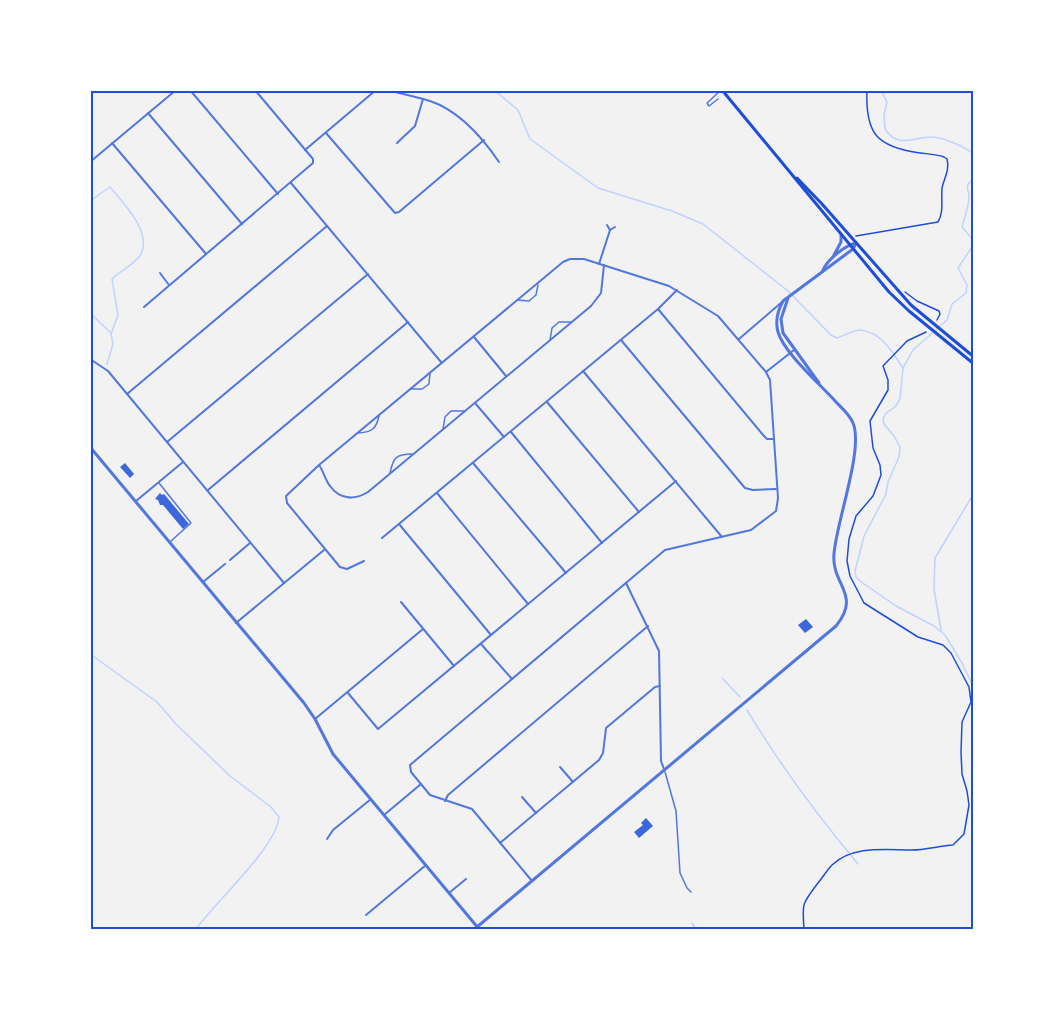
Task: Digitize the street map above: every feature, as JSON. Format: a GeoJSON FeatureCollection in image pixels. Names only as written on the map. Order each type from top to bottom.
{"type":"FeatureCollection","features":[{"type":"Feature","properties":{"kind":"main road"},"geometry":{"type":"LineString","coordinates":[[721,90],[889,292],[974,364]]}},
{"type":"Feature","properties":{"kind":"main road"},"geometry":{"type":"LineString","coordinates":[[789,171],[811,191],[897,291],[932,324],[974,357]]}},
{"type":"Feature","properties":{"kind":"street"},"geometry":{"type":"LineString","coordinates":[[90,162],[176,90]]}},
{"type":"Feature","properties":{"kind":"street"},"geometry":{"type":"LineString","coordinates":[[190,90],[278,194]]}},
{"type":"Feature","properties":{"kind":"street"},"geometry":{"type":"LineString","coordinates":[[144,307],[313,163],[305,150],[255,90]]}},
{"type":"Feature","properties":{"kind":"street"},"geometry":{"type":"LineString","coordinates":[[305,150],[375,90]]}},
{"type":"Feature","properties":{"kind":"street"},"geometry":{"type":"LineString","coordinates":[[389,90],[432,102],[460,118],[484,140],[499,162]]}},
{"type":"Feature","properties":{"kind":"street"},"geometry":{"type":"LineString","coordinates":[[718,99],[709,106],[707,103],[721,90]]}},
{"type":"Feature","properties":{"kind":"street"},"geometry":{"type":"LineString","coordinates":[[397,143],[415,126],[423,99]]}},
{"type":"Feature","properties":{"kind":"street"},"geometry":{"type":"LineString","coordinates":[[148,113],[242,224]]}},
{"type":"Feature","properties":{"kind":"street"},"geometry":{"type":"LineString","coordinates":[[326,133],[395,213],[484,140]]}},
{"type":"Feature","properties":{"kind":"street"},"geometry":{"type":"LineString","coordinates":[[112,143],[206,254]]}},
{"type":"Feature","properties":{"kind":"street"},"geometry":{"type":"LineString","coordinates":[[291,183],[441,362]]}},
{"type":"Feature","properties":{"kind":"street"},"geometry":{"type":"LineString","coordinates":[[607,225],[610,230]]}},
{"type":"Feature","properties":{"kind":"street"},"geometry":{"type":"LineString","coordinates":[[127,394],[327,226]]}},
{"type":"Feature","properties":{"kind":"street"},"geometry":{"type":"LineString","coordinates":[[599,264],[610,230],[615,227]]}},
{"type":"Feature","properties":{"kind":"street"},"geometry":{"type":"LineString","coordinates":[[739,339],[823,270],[842,242],[841,235]]}},
{"type":"Feature","properties":{"kind":"street"},"geometry":{"type":"LineString","coordinates":[[831,260],[849,245],[856,243]]}},
{"type":"Feature","properties":{"kind":"street"},"geometry":{"type":"LineString","coordinates":[[823,270],[829,268],[853,249],[856,243]]}},
{"type":"Feature","properties":{"kind":"street"},"geometry":{"type":"LineString","coordinates":[[364,561],[344,569],[285,499],[289,493],[441,362],[557,266],[570,259],[584,259],[677,290],[718,316],[766,372],[770,380],[778,506],[776,511],[751,530],[665,550],[409,766],[411,772],[430,795],[472,809],[532,881]]}},
{"type":"Feature","properties":{"kind":"street"},"geometry":{"type":"LineString","coordinates":[[319,465],[336,493],[347,497],[363,495],[591,306],[600,293],[604,265]]}},
{"type":"Feature","properties":{"kind":"street"},"geometry":{"type":"LineString","coordinates":[[159,273],[170,285]]}},
{"type":"Feature","properties":{"kind":"street"},"geometry":{"type":"LineString","coordinates":[[167,442],[368,274]]}},
{"type":"Feature","properties":{"kind":"street"},"geometry":{"type":"LineString","coordinates":[[516,300],[529,301],[536,295],[538,282]]}},
{"type":"Feature","properties":{"kind":"street"},"geometry":{"type":"LineString","coordinates":[[382,538],[658,309],[677,290]]}},
{"type":"Feature","properties":{"kind":"street"},"geometry":{"type":"LineString","coordinates":[[788,298],[780,324],[792,351]]}},
{"type":"Feature","properties":{"kind":"street"},"geometry":{"type":"LineString","coordinates":[[90,447],[315,720],[333,754],[477,928],[844,617],[848,601],[835,569],[834,551],[854,455],[856,431],[850,417],[780,338],[777,316],[783,301]]}},
{"type":"Feature","properties":{"kind":"street"},"geometry":{"type":"LineString","coordinates":[[658,309],[764,436],[774,439]]}},
{"type":"Feature","properties":{"kind":"street"},"geometry":{"type":"LineString","coordinates":[[207,490],[408,322]]}},
{"type":"Feature","properties":{"kind":"street"},"geometry":{"type":"LineString","coordinates":[[550,341],[552,328],[559,322],[572,322]]}},
{"type":"Feature","properties":{"kind":"street"},"geometry":{"type":"LineString","coordinates":[[473,336],[506,376]]}},
{"type":"Feature","properties":{"kind":"street"},"geometry":{"type":"LineString","coordinates":[[621,340],[745,488],[777,489]]}},
{"type":"Feature","properties":{"kind":"street"},"geometry":{"type":"LineString","coordinates":[[766,372],[792,351]]}},
{"type":"Feature","properties":{"kind":"street"},"geometry":{"type":"LineString","coordinates":[[90,359],[108,371],[284,583]]}},
{"type":"Feature","properties":{"kind":"street"},"geometry":{"type":"LineString","coordinates":[[583,370],[722,537]]}},
{"type":"Feature","properties":{"kind":"street"},"geometry":{"type":"LineString","coordinates":[[409,389],[422,390],[429,384],[431,371]]}},
{"type":"Feature","properties":{"kind":"street"},"geometry":{"type":"LineString","coordinates":[[546,402],[639,512]]}},
{"type":"Feature","properties":{"kind":"street"},"geometry":{"type":"LineString","coordinates":[[475,403],[504,437]]}},
{"type":"Feature","properties":{"kind":"street"},"geometry":{"type":"LineString","coordinates":[[443,429],[445,417],[451,411],[465,411]]}},
{"type":"Feature","properties":{"kind":"street"},"geometry":{"type":"LineString","coordinates":[[358,433],[374,430],[377,427],[379,414]]}},
{"type":"Feature","properties":{"kind":"street"},"geometry":{"type":"LineString","coordinates":[[511,432],[602,543]]}},
{"type":"Feature","properties":{"kind":"street"},"geometry":{"type":"LineString","coordinates":[[390,473],[393,459],[399,454],[413,454]]}},
{"type":"Feature","properties":{"kind":"street"},"geometry":{"type":"LineString","coordinates":[[136,501],[183,462]]}},
{"type":"Feature","properties":{"kind":"street"},"geometry":{"type":"LineString","coordinates":[[473,463],[566,573]]}},
{"type":"Feature","properties":{"kind":"street"},"geometry":{"type":"LineString","coordinates":[[348,693],[378,729],[676,481]]}},
{"type":"Feature","properties":{"kind":"street"},"geometry":{"type":"LineString","coordinates":[[158,482],[191,523],[169,543]]}},
{"type":"Feature","properties":{"kind":"street"},"geometry":{"type":"LineString","coordinates":[[437,493],[528,604]]}},
{"type":"Feature","properties":{"kind":"street"},"geometry":{"type":"LineString","coordinates":[[399,524],[491,635]]}},
{"type":"Feature","properties":{"kind":"street"},"geometry":{"type":"LineString","coordinates":[[230,560],[250,543]]}},
{"type":"Feature","properties":{"kind":"street"},"geometry":{"type":"LineString","coordinates":[[236,623],[325,549]]}},
{"type":"Feature","properties":{"kind":"street"},"geometry":{"type":"LineString","coordinates":[[203,582],[225,564]]}},
{"type":"Feature","properties":{"kind":"street"},"geometry":{"type":"LineString","coordinates":[[626,583],[660,651],[661,760],[676,811],[680,873],[691,892]]}},
{"type":"Feature","properties":{"kind":"street"},"geometry":{"type":"LineString","coordinates":[[401,602],[454,666]]}},
{"type":"Feature","properties":{"kind":"street"},"geometry":{"type":"LineString","coordinates":[[445,801],[448,795],[648,626]]}},
{"type":"Feature","properties":{"kind":"street"},"geometry":{"type":"LineString","coordinates":[[315,720],[423,629]]}},
{"type":"Feature","properties":{"kind":"street"},"geometry":{"type":"LineString","coordinates":[[481,644],[512,679]]}},
{"type":"Feature","properties":{"kind":"street"},"geometry":{"type":"LineString","coordinates":[[500,843],[602,757],[606,728],[654,687],[660,686]]}},
{"type":"Feature","properties":{"kind":"street"},"geometry":{"type":"LineString","coordinates":[[560,767],[573,782]]}},
{"type":"Feature","properties":{"kind":"street"},"geometry":{"type":"LineString","coordinates":[[384,815],[421,784]]}},
{"type":"Feature","properties":{"kind":"street"},"geometry":{"type":"LineString","coordinates":[[522,797],[536,813]]}},
{"type":"Feature","properties":{"kind":"street"},"geometry":{"type":"LineString","coordinates":[[327,839],[333,830],[370,799]]}},
{"type":"Feature","properties":{"kind":"street"},"geometry":{"type":"LineString","coordinates":[[366,915],[426,865]]}},
{"type":"Feature","properties":{"kind":"street"},"geometry":{"type":"LineString","coordinates":[[449,893],[466,879]]}},
{"type":"Feature","properties":{"kind":"path"},"geometry":{"type":"LineString","coordinates":[[861,243],[855,236],[938,222],[948,164],[944,157],[890,147],[885,144],[872,130],[868,117],[867,90]]}},
{"type":"Feature","properties":{"kind":"path"},"geometry":{"type":"LineString","coordinates":[[899,288],[917,301],[939,311],[937,321]]}},
{"type":"Feature","properties":{"kind":"path"},"geometry":{"type":"LineString","coordinates":[[804,929],[802,907],[806,897],[833,864],[843,858],[856,852],[878,849],[916,850],[953,845],[964,834],[969,805],[968,791],[962,774],[962,722],[971,697],[969,687],[951,653],[943,645],[918,637],[864,603],[849,572],[847,556],[854,522],[860,510],[876,490],[880,475],[880,465],[873,448],[870,421],[888,390],[884,366],[907,340],[926,332]]}},
{"type":"Feature","properties":{"kind":"building"},"geometry":{"type":"Polygon","coordinates":[[[125,463],[134,474],[130,478],[120,467],[125,463]]]}},
{"type":"Feature","properties":{"kind":"building"},"geometry":{"type":"Polygon","coordinates":[[[160,493],[164,494],[189,524],[183,529],[155,499],[160,493]]]}},
{"type":"Feature","properties":{"kind":"building"},"geometry":{"type":"Polygon","coordinates":[[[806,619],[813,627],[805,633],[798,625],[806,619]]]}},
{"type":"Feature","properties":{"kind":"building"},"geometry":{"type":"Polygon","coordinates":[[[646,818],[653,826],[639,838],[634,832],[643,825],[641,823],[646,818]]]}},
{"type":"Feature","properties":{"kind":"waterway"},"geometry":{"type":"LineString","coordinates":[[494,90],[518,110],[530,139],[598,188],[672,211],[703,224],[788,291],[831,335],[837,338],[860,330],[868,332],[886,344],[903,368]]}},
{"type":"Feature","properties":{"kind":"waterway"},"geometry":{"type":"LineString","coordinates":[[881,90],[887,102],[884,115],[885,129],[895,139],[931,137],[941,139],[960,146],[974,155]]}},
{"type":"Feature","properties":{"kind":"waterway"},"geometry":{"type":"LineString","coordinates":[[974,179],[968,185],[969,199],[962,227],[974,241]]}},
{"type":"Feature","properties":{"kind":"waterway"},"geometry":{"type":"LineString","coordinates":[[90,201],[110,187],[128,209],[143,236],[141,254],[112,279],[118,315],[111,334],[113,344],[107,364]]}},
{"type":"Feature","properties":{"kind":"waterway"},"geometry":{"type":"LineString","coordinates":[[974,244],[958,268],[967,285],[966,293],[952,304],[947,320],[913,350],[903,368],[900,399],[883,419],[900,447],[899,457],[888,482],[886,494],[864,536],[855,571],[860,581],[945,635],[974,688]]}},
{"type":"Feature","properties":{"kind":"waterway"},"geometry":{"type":"LineString","coordinates":[[90,313],[111,333]]}},
{"type":"Feature","properties":{"kind":"waterway"},"geometry":{"type":"LineString","coordinates":[[941,630],[934,589],[935,558],[974,493]]}},
{"type":"Feature","properties":{"kind":"waterway"},"geometry":{"type":"LineString","coordinates":[[90,654],[157,702],[176,724],[230,776],[271,807],[279,817],[268,844],[257,859],[196,929]]}},
{"type":"Feature","properties":{"kind":"waterway"},"geometry":{"type":"LineString","coordinates":[[722,678],[740,697]]}},
{"type":"Feature","properties":{"kind":"waterway"},"geometry":{"type":"LineString","coordinates":[[747,710],[800,789],[858,864]]}},
{"type":"Feature","properties":{"kind":"waterway"},"geometry":{"type":"LineString","coordinates":[[692,923],[696,929]]}}]}
